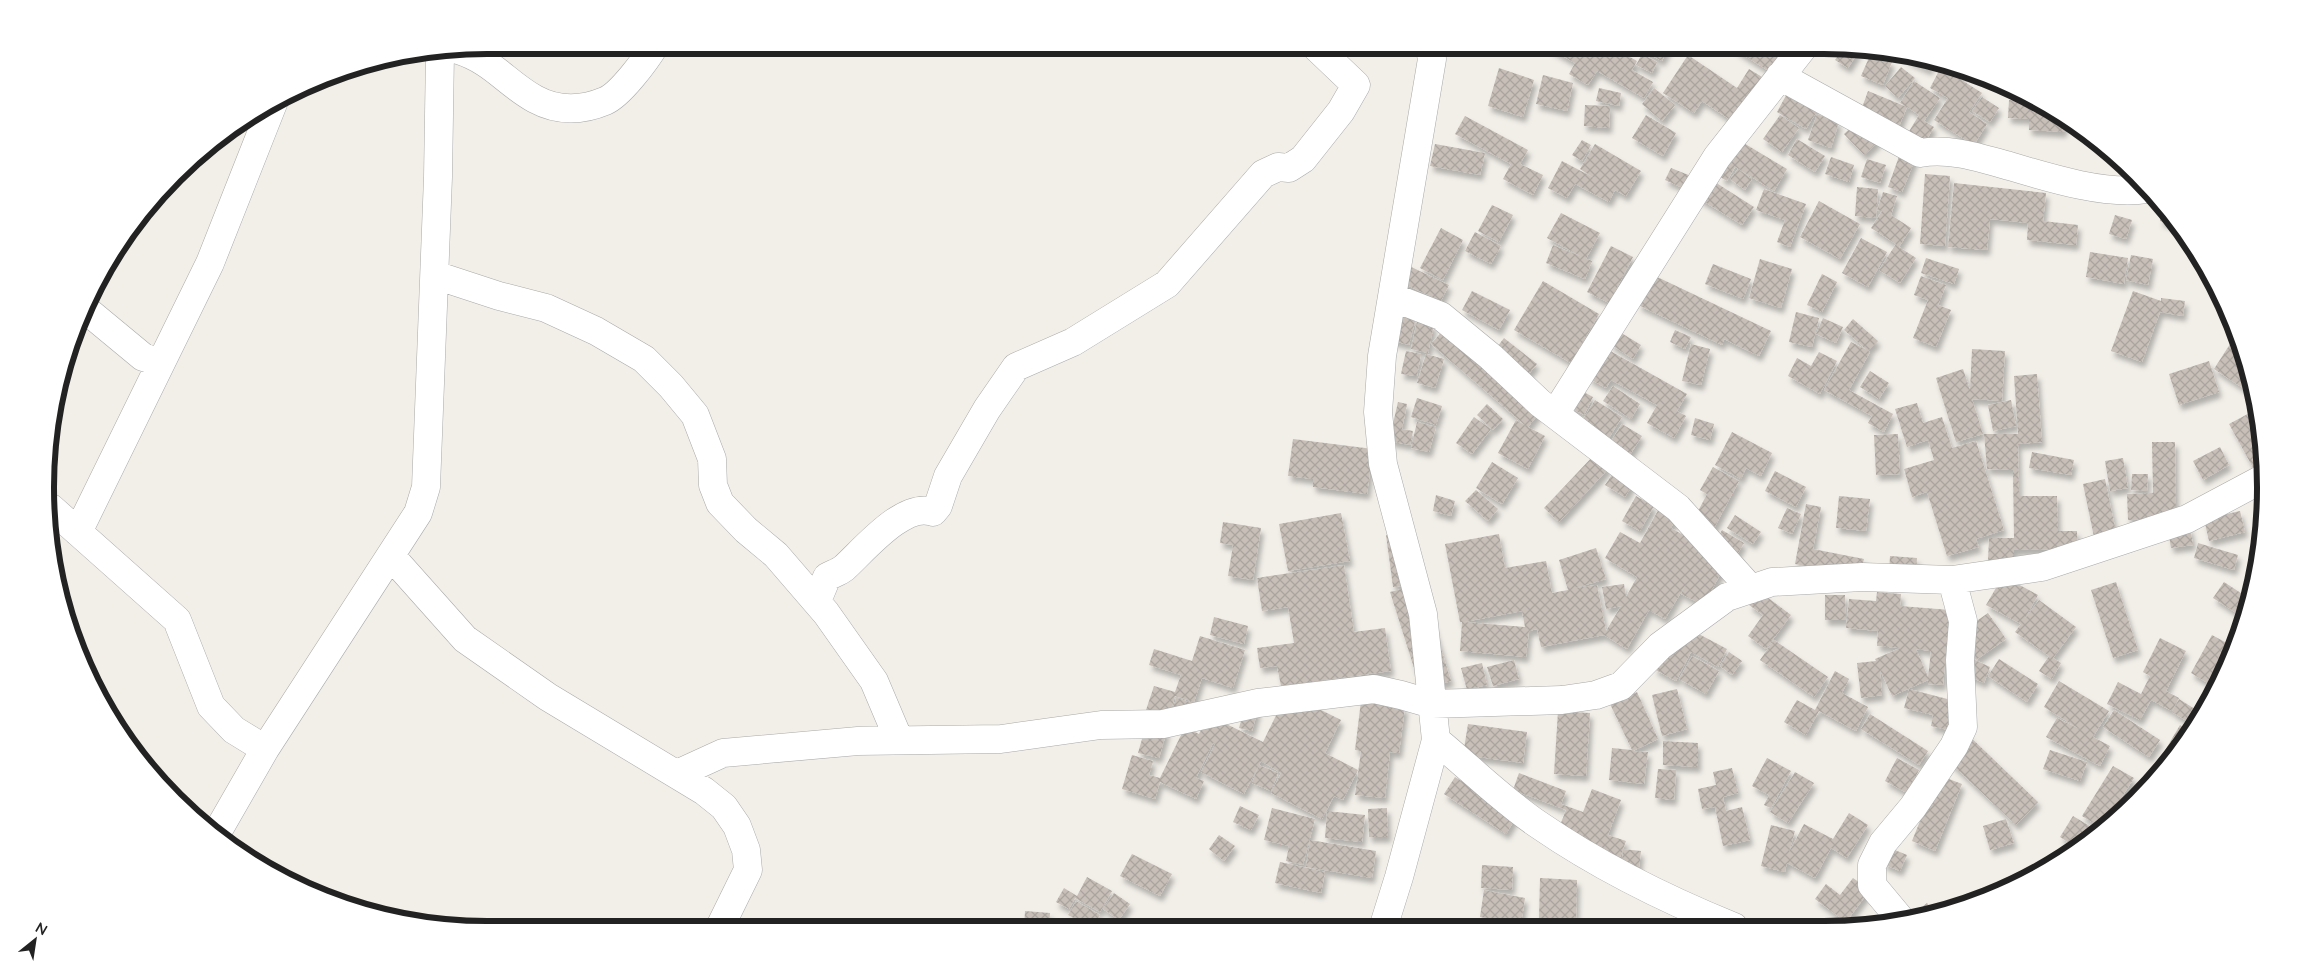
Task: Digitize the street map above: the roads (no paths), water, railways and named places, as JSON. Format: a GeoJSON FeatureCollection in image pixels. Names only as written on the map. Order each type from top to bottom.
{"type":"FeatureCollection","features":[{"type":"Feature","properties":{"kind":"street"},"geometry":{"type":"LineString","coordinates":[[469,55],[488,63],[535,99],[562,110],[606,101],[642,67],[650,54]]}},
{"type":"Feature","properties":{"kind":"street"},"geometry":{"type":"LineString","coordinates":[[816,601],[827,577],[842,570],[882,532],[909,513],[925,509],[933,512],[938,506],[948,476],[987,409],[1016,367],[1073,342],[1167,284],[1263,174],[1278,167],[1288,168],[1303,158],[1341,111],[1356,85],[1323,54]]}},
{"type":"Feature","properties":{"kind":"street"},"geometry":{"type":"LineString","coordinates":[[1385,921],[1436,740],[1423,614],[1384,464],[1378,412],[1382,356],[1435,54]]}},
{"type":"Feature","properties":{"kind":"street"},"geometry":{"type":"LineString","coordinates":[[1555,414],[1717,157],[1798,54]]}},
{"type":"Feature","properties":{"kind":"street"},"geometry":{"type":"LineString","coordinates":[[219,829],[265,749],[418,513],[426,487],[435,274],[440,56]]}},
{"type":"Feature","properties":{"kind":"street"},"geometry":{"type":"LineString","coordinates":[[1780,76],[1920,153],[1935,150],[1969,154],[2099,188],[2139,190]]}},
{"type":"Feature","properties":{"kind":"street"},"geometry":{"type":"LineString","coordinates":[[78,532],[210,263],[269,113]]}},
{"type":"Feature","properties":{"kind":"street"},"geometry":{"type":"LineString","coordinates":[[435,274],[499,296],[546,308],[596,330],[644,359],[695,415],[712,459],[712,485],[720,503],[746,530],[776,555],[816,601],[874,681],[899,740]]}},
{"type":"Feature","properties":{"kind":"street"},"geometry":{"type":"LineString","coordinates":[[1392,298],[1441,316],[1492,357],[1540,403],[1678,508],[1751,589]]}},
{"type":"Feature","properties":{"kind":"street"},"geometry":{"type":"LineString","coordinates":[[91,314],[143,356],[160,362]]}},
{"type":"Feature","properties":{"kind":"street"},"geometry":{"type":"LineString","coordinates":[[677,774],[723,753],[858,741],[1001,739],[1101,725],[1163,724],[1258,704],[1374,689],[1402,694],[1432,704],[1562,700],[1596,695],[1621,686],[1660,646],[1727,597],[1772,582],[1862,577],[1952,580],[2042,566],[2187,518],[2257,482]]}},
{"type":"Feature","properties":{"kind":"street"},"geometry":{"type":"LineString","coordinates":[[55,511],[177,620],[211,706],[234,730],[265,749]]}},
{"type":"Feature","properties":{"kind":"street"},"geometry":{"type":"LineString","coordinates":[[391,556],[465,639],[548,697],[677,774],[704,791],[724,807],[737,826],[746,850],[748,870],[730,921]]}},
{"type":"Feature","properties":{"kind":"street"},"geometry":{"type":"LineString","coordinates":[[1897,915],[1872,885],[1872,865],[1883,843],[1913,807],[1949,754],[1963,727],[1960,660],[1963,621],[1952,580]]}},
{"type":"Feature","properties":{"kind":"street"},"geometry":{"type":"LineString","coordinates":[[1436,740],[1537,824],[1608,870],[1671,901],[1719,921]]}}]}
